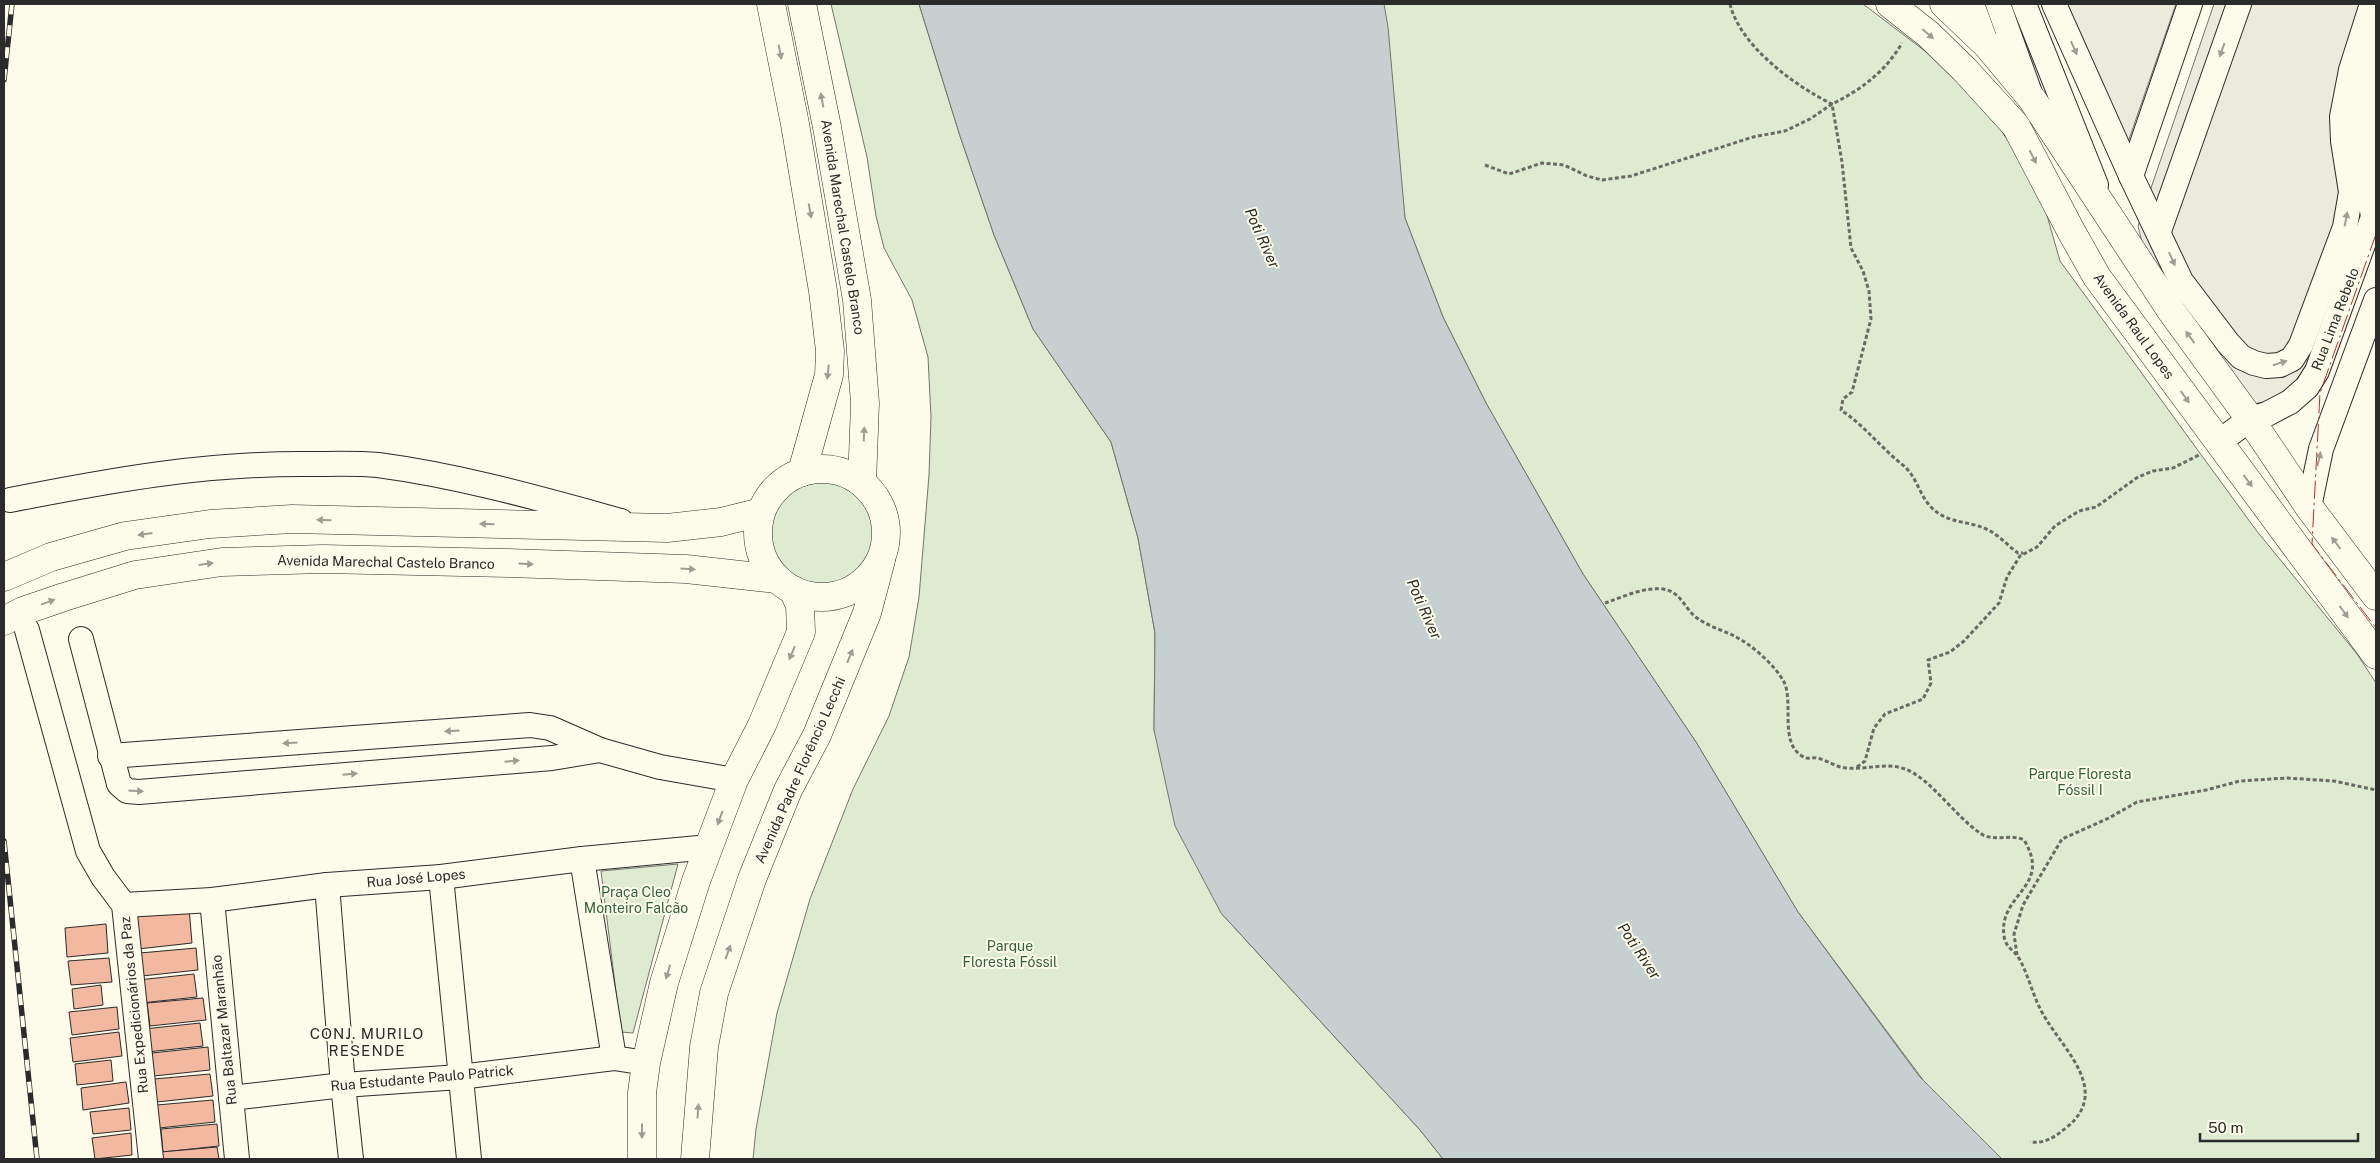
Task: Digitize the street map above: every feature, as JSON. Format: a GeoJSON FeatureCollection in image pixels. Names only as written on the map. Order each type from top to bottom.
{"type":"FeatureCollection","features":[{"type":"Feature","properties":{"kind":"main road"},"geometry":{"type":"LineString","coordinates":[[771,4],[795,124],[823,291],[830,351],[829,375],[802,472]]}},
{"type":"Feature","properties":{"kind":"main road","name":"Avenida Marechal Castelo Branco"},"geometry":{"type":"LineString","coordinates":[[802,4],[827,127],[857,300],[865,403],[862,483]]}},
{"type":"Feature","properties":{"kind":"main road","name":"Avenida Raul Lopes"},"geometry":{"type":"LineString","coordinates":[[1890,4],[1928,34],[1964,69],[2016,126],[2097,277],[2212,447],[2376,656]]}},
{"type":"Feature","properties":{"kind":"main road"},"geometry":{"type":"LineString","coordinates":[[1944,4],[1995,54],[2032,99],[2172,312],[2250,419],[2308,507],[2376,596]]}},
{"type":"Feature","properties":{"kind":"main road"},"geometry":{"type":"LineString","coordinates":[[795,124],[827,127]]}},
{"type":"Feature","properties":{"kind":"main road"},"geometry":{"type":"LineString","coordinates":[[642,1159],[642,1093],[646,1063],[664,983],[709,846],[734,780],[762,725],[801,632],[800,606],[764,559],[758,536],[761,512],[770,495],[784,480],[802,472],[823,469],[844,472],[862,483],[876,498],[884,518],[886,539],[881,560],[869,577],[852,590],[832,597],[785,585]]}},
{"type":"Feature","properties":{"kind":"main road"},"geometry":{"type":"LineString","coordinates":[[4,578],[51,557],[125,536],[210,524],[292,519],[667,528],[721,522],[761,512]]}},
{"type":"Feature","properties":{"kind":"main road","name":"Avenida Marechal Castelo Branco"},"geometry":{"type":"LineString","coordinates":[[15,626],[23,611],[56,599],[135,575],[222,562],[323,559],[508,563],[720,571],[785,585]]}},
{"type":"Feature","properties":{"kind":"main road","name":"Avenida Padre Florêncio Lecchi"},"geometry":{"type":"LineString","coordinates":[[695,1159],[704,1047],[714,993],[763,852],[788,790],[817,735],[864,621],[881,560]]}},
{"type":"Feature","properties":{"kind":"street"},"geometry":{"type":"LineString","coordinates":[[1972,4],[1995,54]]}},
{"type":"Feature","properties":{"kind":"street"},"geometry":{"type":"LineString","coordinates":[[1984,4],[1989,14],[1995,54]]}},
{"type":"Feature","properties":{"kind":"street"},"geometry":{"type":"LineString","coordinates":[[1998,4],[2032,99]]}},
{"type":"Feature","properties":{"kind":"street"},"geometry":{"type":"LineString","coordinates":[[2011,4],[2028,45],[2066,153]]}},
{"type":"Feature","properties":{"kind":"street"},"geometry":{"type":"LineString","coordinates":[[2024,4],[2078,135],[2106,213]]}},
{"type":"Feature","properties":{"kind":"street"},"geometry":{"type":"LineString","coordinates":[[2054,4],[2131,176],[2160,232],[2181,281],[2228,343],[2241,356],[2254,364],[2266,366],[2280,365],[2292,359],[2301,345],[2344,227],[2351,192],[2343,141],[2342,117],[2351,70],[2372,4]]}},
{"type":"Feature","properties":{"kind":"street"},"geometry":{"type":"LineString","coordinates":[[2131,176],[2190,4]]}},
{"type":"Feature","properties":{"kind":"street"},"geometry":{"type":"LineString","coordinates":[[2160,232],[2239,4]]}},
{"type":"Feature","properties":{"kind":"street"},"geometry":{"type":"LineString","coordinates":[[2375,213],[2362,130],[2366,85],[2376,44]]}},
{"type":"Feature","properties":{"kind":"street"},"geometry":{"type":"LineString","coordinates":[[2376,102],[2376,149]]}},
{"type":"Feature","properties":{"kind":"street","name":"Rua Lima Rebelo"},"geometry":{"type":"LineString","coordinates":[[2212,447],[2250,419],[2280,408],[2307,387],[2317,371],[2375,213]]}},
{"type":"Feature","properties":{"kind":"street"},"geometry":{"type":"LineString","coordinates":[[2308,507],[2322,449],[2376,300]]}},
{"type":"Feature","properties":{"kind":"street"},"geometry":{"type":"LineString","coordinates":[[10,500],[180,470],[262,463],[377,465],[497,486],[645,527]]}},
{"type":"Feature","properties":{"kind":"street","name":"Rua Expedicionários da Paz"},"geometry":{"type":"LineString","coordinates":[[15,626],[88,851],[103,877],[124,905],[151,1159]]}},
{"type":"Feature","properties":{"kind":"street"},"geometry":{"type":"LineString","coordinates":[[81,639],[110,756],[119,784],[127,791],[139,792],[552,758],[600,750]]}},
{"type":"Feature","properties":{"kind":"street"},"geometry":{"type":"LineString","coordinates":[[110,756],[530,725],[550,728],[600,750],[660,767],[734,780]]}},
{"type":"Feature","properties":{"kind":"street"},"geometry":{"type":"LineString","coordinates":[[318,741],[322,777]]}},
{"type":"Feature","properties":{"kind":"street","name":"Rua José Lopes"},"geometry":{"type":"LineString","coordinates":[[124,905],[212,900],[327,886],[441,877],[582,859],[709,846]]}},
{"type":"Feature","properties":{"kind":"street"},"geometry":{"type":"LineString","coordinates":[[582,859],[614,1058]]}},
{"type":"Feature","properties":{"kind":"street"},"geometry":{"type":"LineString","coordinates":[[441,877],[469,1159]]}},
{"type":"Feature","properties":{"kind":"street"},"geometry":{"type":"LineString","coordinates":[[327,886],[351,1159]]}},
{"type":"Feature","properties":{"kind":"street","name":"Rua Baltazar Maranhão"},"geometry":{"type":"LineString","coordinates":[[212,900],[237,1159]]}},
{"type":"Feature","properties":{"kind":"street","name":"Rua Estudante Paulo Patrick"},"geometry":{"type":"LineString","coordinates":[[231,1098],[343,1085],[460,1077],[614,1058],[646,1063]]}},
{"type":"Feature","properties":{"kind":"path"},"geometry":{"type":"LineString","coordinates":[[1730,4],[1745,36],[1761,53],[1813,94],[1832,104]]}},
{"type":"Feature","properties":{"kind":"path"},"geometry":{"type":"LineString","coordinates":[[1485,165],[1509,174],[1542,163],[1564,165],[1587,176],[1602,180],[1631,176],[1753,137],[1785,131],[1810,119],[1832,104],[1864,87],[1888,63],[1906,36]]}},
{"type":"Feature","properties":{"kind":"path"},"geometry":{"type":"LineString","coordinates":[[1832,104],[1842,162],[1851,248],[1867,285],[1871,319],[1852,392],[1843,399],[1841,410],[1854,418],[1904,466],[1924,494],[1927,503],[1935,511],[1945,518],[1975,527],[1983,527],[2018,553],[2030,552],[2037,547],[2055,526],[2079,511],[2096,506],[2138,477],[2153,471],[2173,468],[2212,447]]}},
{"type":"Feature","properties":{"kind":"path"},"geometry":{"type":"LineString","coordinates":[[1854,768],[1865,761],[1874,728],[1886,714],[1923,699],[1931,683],[1928,660],[1958,648],[1999,603],[2007,577],[2023,553]]}},
{"type":"Feature","properties":{"kind":"path"},"geometry":{"type":"LineString","coordinates":[[1605,603],[1635,592],[1651,589],[1672,592],[1686,604],[1696,618],[1738,638],[1771,663],[1784,683],[1788,698],[1789,735],[1800,755],[1805,758],[1817,758],[1844,768],[1870,769],[1889,765],[1905,769],[1923,781],[1963,820],[1982,835],[1999,839],[2019,838],[2024,840],[2034,860],[2030,879],[2018,893],[2008,910],[2004,934],[2006,944],[2011,952],[2017,955]]}},
{"type":"Feature","properties":{"kind":"path"},"geometry":{"type":"LineString","coordinates":[[2030,1142],[2044,1142],[2061,1132],[2075,1120],[2082,1109],[2085,1097],[2082,1073],[2075,1060],[2046,1020],[2017,955],[2014,934],[2023,905],[2062,839],[2109,818],[2137,802],[2206,790],[2240,781],[2287,778],[2334,781],[2376,790]]}},
{"type":"Feature","properties":{"kind":"green space","name":"Parque Floresta Fóssil"},"geometry":{"type":"Polygon","coordinates":[[[831,4],[919,4],[960,136],[994,235],[1033,329],[1111,442],[1138,538],[1155,633],[1154,730],[1221,913],[1420,1130],[1443,1159],[753,1159],[756,1129],[777,1013],[810,899],[853,789],[889,716],[909,657],[919,597],[929,475],[931,417],[928,357],[912,300],[884,248],[876,216],[867,157],[831,4]]]}},
{"type":"Feature","properties":{"kind":"green space","name":"Parque Floresta Fóssil I"},"geometry":{"type":"Polygon","coordinates":[[[1379,4],[1863,4],[1954,73],[1989,113],[2018,155],[2044,205],[2060,261],[2256,530],[2357,654],[2376,683],[2376,1159],[1982,1159],[1798,912],[1696,742],[1583,574],[1486,403],[1443,317],[1405,218],[1379,4]]]}},
{"type":"Feature","properties":{"kind":"green space"},"geometry":{"type":"Polygon","coordinates":[[[822,482],[842,486],[858,497],[869,513],[873,533],[869,553],[858,569],[842,580],[822,584],[802,580],[786,569],[775,553],[771,533],[775,513],[786,497],[802,486],[822,482]]]}},
{"type":"Feature","properties":{"kind":"green space","name":"Praça Cleo Monteiro Falcão"},"geometry":{"type":"Polygon","coordinates":[[[678,864],[633,1033],[621,1032],[601,871],[678,864]]]}},
{"type":"Feature","properties":{"kind":"shaded area"},"geometry":{"type":"Polygon","coordinates":[[[2060,4],[2176,4],[2127,145],[2060,4]]]}},
{"type":"Feature","properties":{"kind":"shaded area"},"geometry":{"type":"Polygon","coordinates":[[[2214,4],[2376,4],[2357,218],[2309,363],[2292,386],[2268,401],[2254,404],[2214,352],[2142,242],[2138,226],[2214,4]]]}},
{"type":"Feature","properties":{"kind":"water","name":"Poti River"},"geometry":{"type":"Polygon","coordinates":[[[919,4],[1384,4],[1388,27],[1405,218],[1443,317],[1486,403],[1583,574],[1696,742],[1798,912],[1919,1076],[2002,1159],[1443,1159],[1420,1130],[1221,913],[1175,826],[1154,730],[1155,633],[1138,538],[1111,442],[1033,329],[994,235],[960,136],[919,4]]]}},
{"type":"Feature","properties":{"kind":"building"},"geometry":{"type":"Polygon","coordinates":[[[189,908],[192,943],[138,949],[134,914],[189,908]]]}},
{"type":"Feature","properties":{"kind":"building"},"geometry":{"type":"Polygon","coordinates":[[[106,924],[108,953],[67,957],[65,928],[106,924]]]}},
{"type":"Feature","properties":{"kind":"building"},"geometry":{"type":"Polygon","coordinates":[[[196,948],[198,970],[142,976],[140,953],[196,948]]]}},
{"type":"Feature","properties":{"kind":"building"},"geometry":{"type":"Polygon","coordinates":[[[109,958],[112,982],[71,985],[68,961],[109,958]]]}},
{"type":"Feature","properties":{"kind":"building"},"geometry":{"type":"Polygon","coordinates":[[[194,974],[197,997],[141,1003],[138,980],[194,974]]]}},
{"type":"Feature","properties":{"kind":"building"},"geometry":{"type":"Polygon","coordinates":[[[101,985],[103,1005],[74,1009],[72,989],[101,985]]]}},
{"type":"Feature","properties":{"kind":"building"},"geometry":{"type":"Polygon","coordinates":[[[203,998],[206,1020],[150,1026],[147,1003],[203,998]]]}},
{"type":"Feature","properties":{"kind":"building"},"geometry":{"type":"Polygon","coordinates":[[[117,1007],[119,1029],[72,1035],[69,1012],[117,1007]]]}},
{"type":"Feature","properties":{"kind":"building"},"geometry":{"type":"Polygon","coordinates":[[[200,1023],[203,1046],[147,1052],[144,1029],[200,1023]]]}},
{"type":"Feature","properties":{"kind":"building"},"geometry":{"type":"Polygon","coordinates":[[[119,1032],[122,1056],[73,1062],[70,1038],[119,1032]]]}},
{"type":"Feature","properties":{"kind":"building"},"geometry":{"type":"Polygon","coordinates":[[[208,1047],[210,1070],[154,1076],[152,1053],[208,1047]]]}},
{"type":"Feature","properties":{"kind":"building"},"geometry":{"type":"Polygon","coordinates":[[[111,1060],[113,1081],[77,1085],[75,1064],[111,1060]]]}},
{"type":"Feature","properties":{"kind":"building"},"geometry":{"type":"Polygon","coordinates":[[[210,1074],[213,1096],[157,1102],[154,1079],[210,1074]]]}},
{"type":"Feature","properties":{"kind":"building"},"geometry":{"type":"Polygon","coordinates":[[[126,1082],[129,1103],[83,1110],[81,1088],[126,1082]]]}},
{"type":"Feature","properties":{"kind":"building"},"geometry":{"type":"Polygon","coordinates":[[[213,1100],[215,1122],[159,1128],[157,1105],[213,1100]]]}},
{"type":"Feature","properties":{"kind":"building"},"geometry":{"type":"Polygon","coordinates":[[[129,1108],[131,1130],[93,1134],[90,1112],[129,1108]]]}},
{"type":"Feature","properties":{"kind":"building"},"geometry":{"type":"Polygon","coordinates":[[[217,1124],[219,1146],[163,1152],[161,1129],[217,1124]]]}},
{"type":"Feature","properties":{"kind":"building"},"geometry":{"type":"Polygon","coordinates":[[[131,1133],[132,1155],[95,1159],[92,1138],[131,1133]]]}},
{"type":"Feature","properties":{"kind":"building"},"geometry":{"type":"Polygon","coordinates":[[[217,1147],[219,1159],[162,1159],[161,1152],[217,1147]]]}},
{"type":"Feature","properties":{"kind":"railway"},"geometry":{"type":"LineString","coordinates":[[4,80],[12,4]]}},
{"type":"Feature","properties":{"kind":"railway"},"geometry":{"type":"LineString","coordinates":[[4,841],[37,1159]]}},
{"type":"Feature","properties":{"kind":"power"},"geometry":{"type":"LineString","coordinates":[[2376,234],[2320,393],[2312,544],[2376,628]]}},
{"type":"Feature","properties":{"kind":"district","name":"CONJ. MURILO RESENDE"},"geometry":{"type":"Point","coordinates":[367,1042]}}]}
